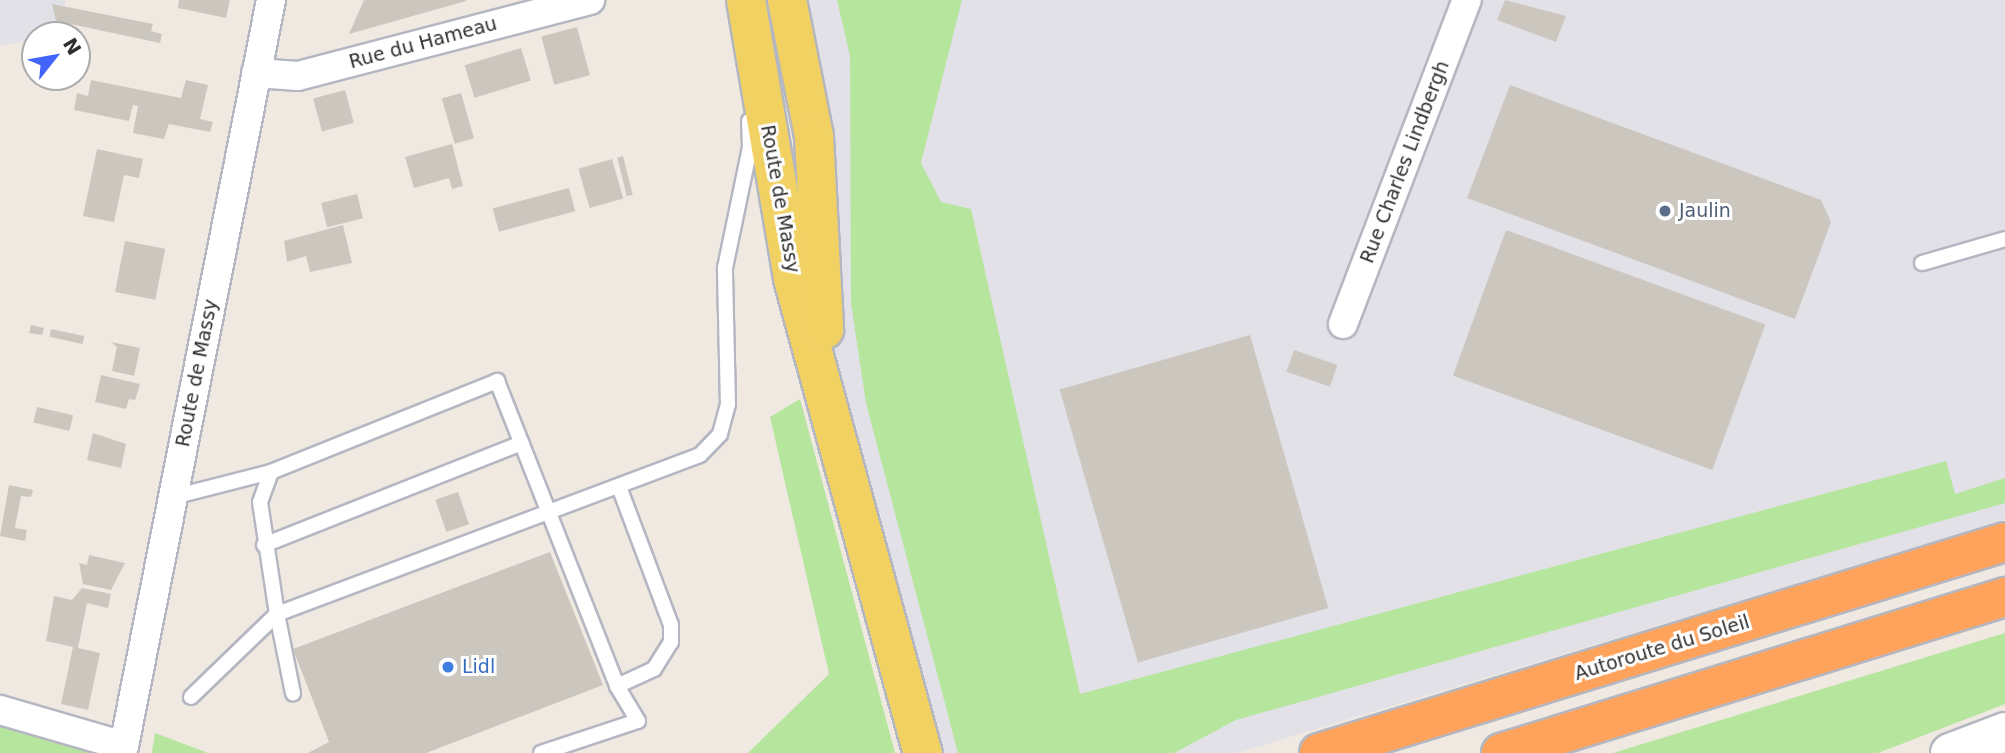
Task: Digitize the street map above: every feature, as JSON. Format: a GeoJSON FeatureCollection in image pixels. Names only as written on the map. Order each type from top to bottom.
{"type":"FeatureCollection","features":[{"type":"Feature","properties":{"kind":"highway","name":"Autoroute du Soleil"},"geometry":{"type":"LineString","coordinates":[[1319,753],[2005,542]]}},
{"type":"Feature","properties":{"kind":"highway"},"geometry":{"type":"LineString","coordinates":[[1501,753],[2005,597]]}},
{"type":"Feature","properties":{"kind":"main road","name":"Route de Massy"},"geometry":{"type":"LineString","coordinates":[[746,0],[755,37],[793,279],[827,395],[921,748]]}},
{"type":"Feature","properties":{"kind":"main road","name":"Route de Massy"},"geometry":{"type":"LineString","coordinates":[[787,0],[814,136],[827,395]]}},
{"type":"Feature","properties":{"kind":"main road"},"geometry":{"type":"LineString","coordinates":[[1950,753],[2005,732]]}},
{"type":"Feature","properties":{"kind":"street","name":"Route de Massy"},"geometry":{"type":"LineString","coordinates":[[0,710],[124,746],[271,0]]}},
{"type":"Feature","properties":{"kind":"street","name":"Rue du Hameau"},"geometry":{"type":"LineString","coordinates":[[256,72],[298,76],[590,0]]}},
{"type":"Feature","properties":{"kind":"street","name":"Rue Charles Lindbergh"},"geometry":{"type":"LineString","coordinates":[[1343,324],[1466,0]]}},
{"type":"Feature","properties":{"kind":"lane"},"geometry":{"type":"LineString","coordinates":[[191,697],[277,614],[700,455],[720,434],[728,405],[725,268],[750,147],[755,37]]}},
{"type":"Feature","properties":{"kind":"lane"},"geometry":{"type":"LineString","coordinates":[[1922,263],[2005,239]]}},
{"type":"Feature","properties":{"kind":"lane"},"geometry":{"type":"LineString","coordinates":[[173,497],[271,472],[497,381],[617,686],[638,721],[541,753]]}},
{"type":"Feature","properties":{"kind":"lane"},"geometry":{"type":"LineString","coordinates":[[264,545],[522,443]]}},
{"type":"Feature","properties":{"kind":"lane"},"geometry":{"type":"LineString","coordinates":[[271,472],[260,502],[264,545],[293,693]]}},
{"type":"Feature","properties":{"kind":"lane"},"geometry":{"type":"LineString","coordinates":[[617,686],[654,669],[671,642],[671,625],[619,486]]}},
{"type":"Feature","properties":{"kind":"shaded area"},"geometry":{"type":"Polygon","coordinates":[[[0,0],[66,0],[61,21],[21,21],[21,42],[0,46],[0,0]]]}},
{"type":"Feature","properties":{"kind":"shaded area"},"geometry":{"type":"Polygon","coordinates":[[[787,0],[2005,0],[2005,520],[1237,753],[922,753],[827,395],[787,0]]]}},
{"type":"Feature","properties":{"kind":"green space"},"geometry":{"type":"Polygon","coordinates":[[[837,0],[962,0],[921,163],[941,202],[971,209],[1080,694],[1946,461],[1955,494],[2005,478],[2005,503],[1236,720],[1174,753],[958,753],[866,403],[851,303],[850,56],[837,0]]]}},
{"type":"Feature","properties":{"kind":"green space"},"geometry":{"type":"Polygon","coordinates":[[[800,399],[895,753],[748,753],[829,674],[770,417],[800,399]]]}},
{"type":"Feature","properties":{"kind":"green space"},"geometry":{"type":"Polygon","coordinates":[[[2005,633],[2005,704],[1878,753],[1613,753],[2005,633]]]}},
{"type":"Feature","properties":{"kind":"green space"},"geometry":{"type":"Polygon","coordinates":[[[0,724],[91,752],[93,753],[0,753],[0,724]]]}},
{"type":"Feature","properties":{"kind":"green space"},"geometry":{"type":"Polygon","coordinates":[[[155,733],[208,753],[152,753],[155,733]]]}},
{"type":"Feature","properties":{"kind":"building"},"geometry":{"type":"Polygon","coordinates":[[[179,0],[230,0],[226,18],[178,8],[179,0]]]}},
{"type":"Feature","properties":{"kind":"building"},"geometry":{"type":"Polygon","coordinates":[[[364,0],[466,0],[466,1],[349,34],[364,0]]]}},
{"type":"Feature","properties":{"kind":"building"},"geometry":{"type":"Polygon","coordinates":[[[1505,0],[1566,16],[1556,42],[1497,20],[1505,0]]]}},
{"type":"Feature","properties":{"kind":"building"},"geometry":{"type":"Polygon","coordinates":[[[52,4],[153,24],[151,31],[162,34],[160,43],[91,28],[91,21],[56,21],[52,4]]]}},
{"type":"Feature","properties":{"kind":"building"},"geometry":{"type":"Polygon","coordinates":[[[577,27],[590,75],[554,85],[541,37],[577,27]]]}},
{"type":"Feature","properties":{"kind":"building"},"geometry":{"type":"Polygon","coordinates":[[[521,48],[531,81],[475,98],[465,65],[521,48]]]}},
{"type":"Feature","properties":{"kind":"building"},"geometry":{"type":"Polygon","coordinates":[[[91,80],[181,98],[186,80],[208,85],[200,119],[213,122],[210,132],[169,124],[164,139],[133,133],[138,106],[133,105],[129,121],[74,110],[77,93],[88,96],[91,80]]]}},
{"type":"Feature","properties":{"kind":"building","name":"Jaulin"},"geometry":{"type":"Polygon","coordinates":[[[1510,85],[1821,200],[1831,222],[1795,319],[1467,198],[1510,85]]]}},
{"type":"Feature","properties":{"kind":"building"},"geometry":{"type":"Polygon","coordinates":[[[345,90],[354,123],[322,131],[313,99],[345,90]]]}},
{"type":"Feature","properties":{"kind":"building"},"geometry":{"type":"Polygon","coordinates":[[[461,93],[474,138],[455,144],[442,99],[461,93]]]}},
{"type":"Feature","properties":{"kind":"building"},"geometry":{"type":"Polygon","coordinates":[[[452,144],[463,186],[452,189],[449,178],[414,188],[405,157],[452,144]]]}},
{"type":"Feature","properties":{"kind":"building"},"geometry":{"type":"Polygon","coordinates":[[[97,149],[143,159],[139,178],[124,175],[114,222],[83,216],[97,149]]]}},
{"type":"Feature","properties":{"kind":"building"},"geometry":{"type":"Polygon","coordinates":[[[623,156],[633,195],[627,196],[617,157],[623,156]]]}},
{"type":"Feature","properties":{"kind":"building"},"geometry":{"type":"Polygon","coordinates":[[[612,159],[623,198],[590,208],[578,169],[612,159]]]}},
{"type":"Feature","properties":{"kind":"building"},"geometry":{"type":"Polygon","coordinates":[[[569,188],[575,211],[499,232],[493,208],[569,188]]]}},
{"type":"Feature","properties":{"kind":"building"},"geometry":{"type":"Polygon","coordinates":[[[357,194],[363,218],[327,227],[321,203],[357,194]]]}},
{"type":"Feature","properties":{"kind":"building"},"geometry":{"type":"Polygon","coordinates":[[[343,225],[352,263],[310,272],[306,256],[287,262],[284,241],[343,225]]]}},
{"type":"Feature","properties":{"kind":"building"},"geometry":{"type":"Polygon","coordinates":[[[1506,230],[1765,324],[1712,470],[1453,376],[1506,230]]]}},
{"type":"Feature","properties":{"kind":"building"},"geometry":{"type":"Polygon","coordinates":[[[125,241],[165,249],[155,300],[115,292],[125,241]]]}},
{"type":"Feature","properties":{"kind":"building"},"geometry":{"type":"Polygon","coordinates":[[[31,325],[44,328],[42,335],[29,333],[31,325]]]}},
{"type":"Feature","properties":{"kind":"building"},"geometry":{"type":"Polygon","coordinates":[[[51,329],[84,336],[83,344],[49,337],[51,329]]]}},
{"type":"Feature","properties":{"kind":"building"},"geometry":{"type":"Polygon","coordinates":[[[1250,335],[1328,608],[1138,663],[1060,390],[1250,335]]]}},
{"type":"Feature","properties":{"kind":"building"},"geometry":{"type":"Polygon","coordinates":[[[111,342],[140,348],[134,376],[112,371],[117,347],[111,342]]]}},
{"type":"Feature","properties":{"kind":"building"},"geometry":{"type":"Polygon","coordinates":[[[1294,350],[1337,365],[1330,387],[1287,372],[1294,350]]]}},
{"type":"Feature","properties":{"kind":"building"},"geometry":{"type":"Polygon","coordinates":[[[101,375],[140,384],[135,400],[129,399],[126,409],[95,402],[101,375]]]}},
{"type":"Feature","properties":{"kind":"building"},"geometry":{"type":"Polygon","coordinates":[[[37,407],[73,415],[69,431],[33,423],[37,407]]]}},
{"type":"Feature","properties":{"kind":"building"},"geometry":{"type":"Polygon","coordinates":[[[93,433],[126,444],[121,468],[87,460],[93,433]]]}},
{"type":"Feature","properties":{"kind":"building"},"geometry":{"type":"Polygon","coordinates":[[[9,485],[33,490],[31,497],[21,496],[15,528],[27,530],[25,541],[0,536],[9,485]]]}},
{"type":"Feature","properties":{"kind":"building"},"geometry":{"type":"Polygon","coordinates":[[[458,492],[469,524],[446,532],[435,500],[458,492]]]}},
{"type":"Feature","properties":{"kind":"building","name":"Lidl"},"geometry":{"type":"Polygon","coordinates":[[[550,552],[603,685],[426,753],[308,753],[329,742],[293,649],[550,552]]]}},
{"type":"Feature","properties":{"kind":"building"},"geometry":{"type":"Polygon","coordinates":[[[89,555],[125,563],[111,590],[83,584],[79,563],[87,565],[89,555]]]}},
{"type":"Feature","properties":{"kind":"building"},"geometry":{"type":"Polygon","coordinates":[[[82,588],[111,594],[108,608],[87,603],[78,648],[100,653],[88,710],[61,704],[73,647],[46,641],[54,596],[72,600],[82,588]]]}},
{"type":"Feature","properties":{"kind":"place","name":"Jaulin"},"geometry":{"type":"Point","coordinates":[1665,211]}},
{"type":"Feature","properties":{"kind":"place","name":"Lidl"},"geometry":{"type":"Point","coordinates":[448,667]}}]}
